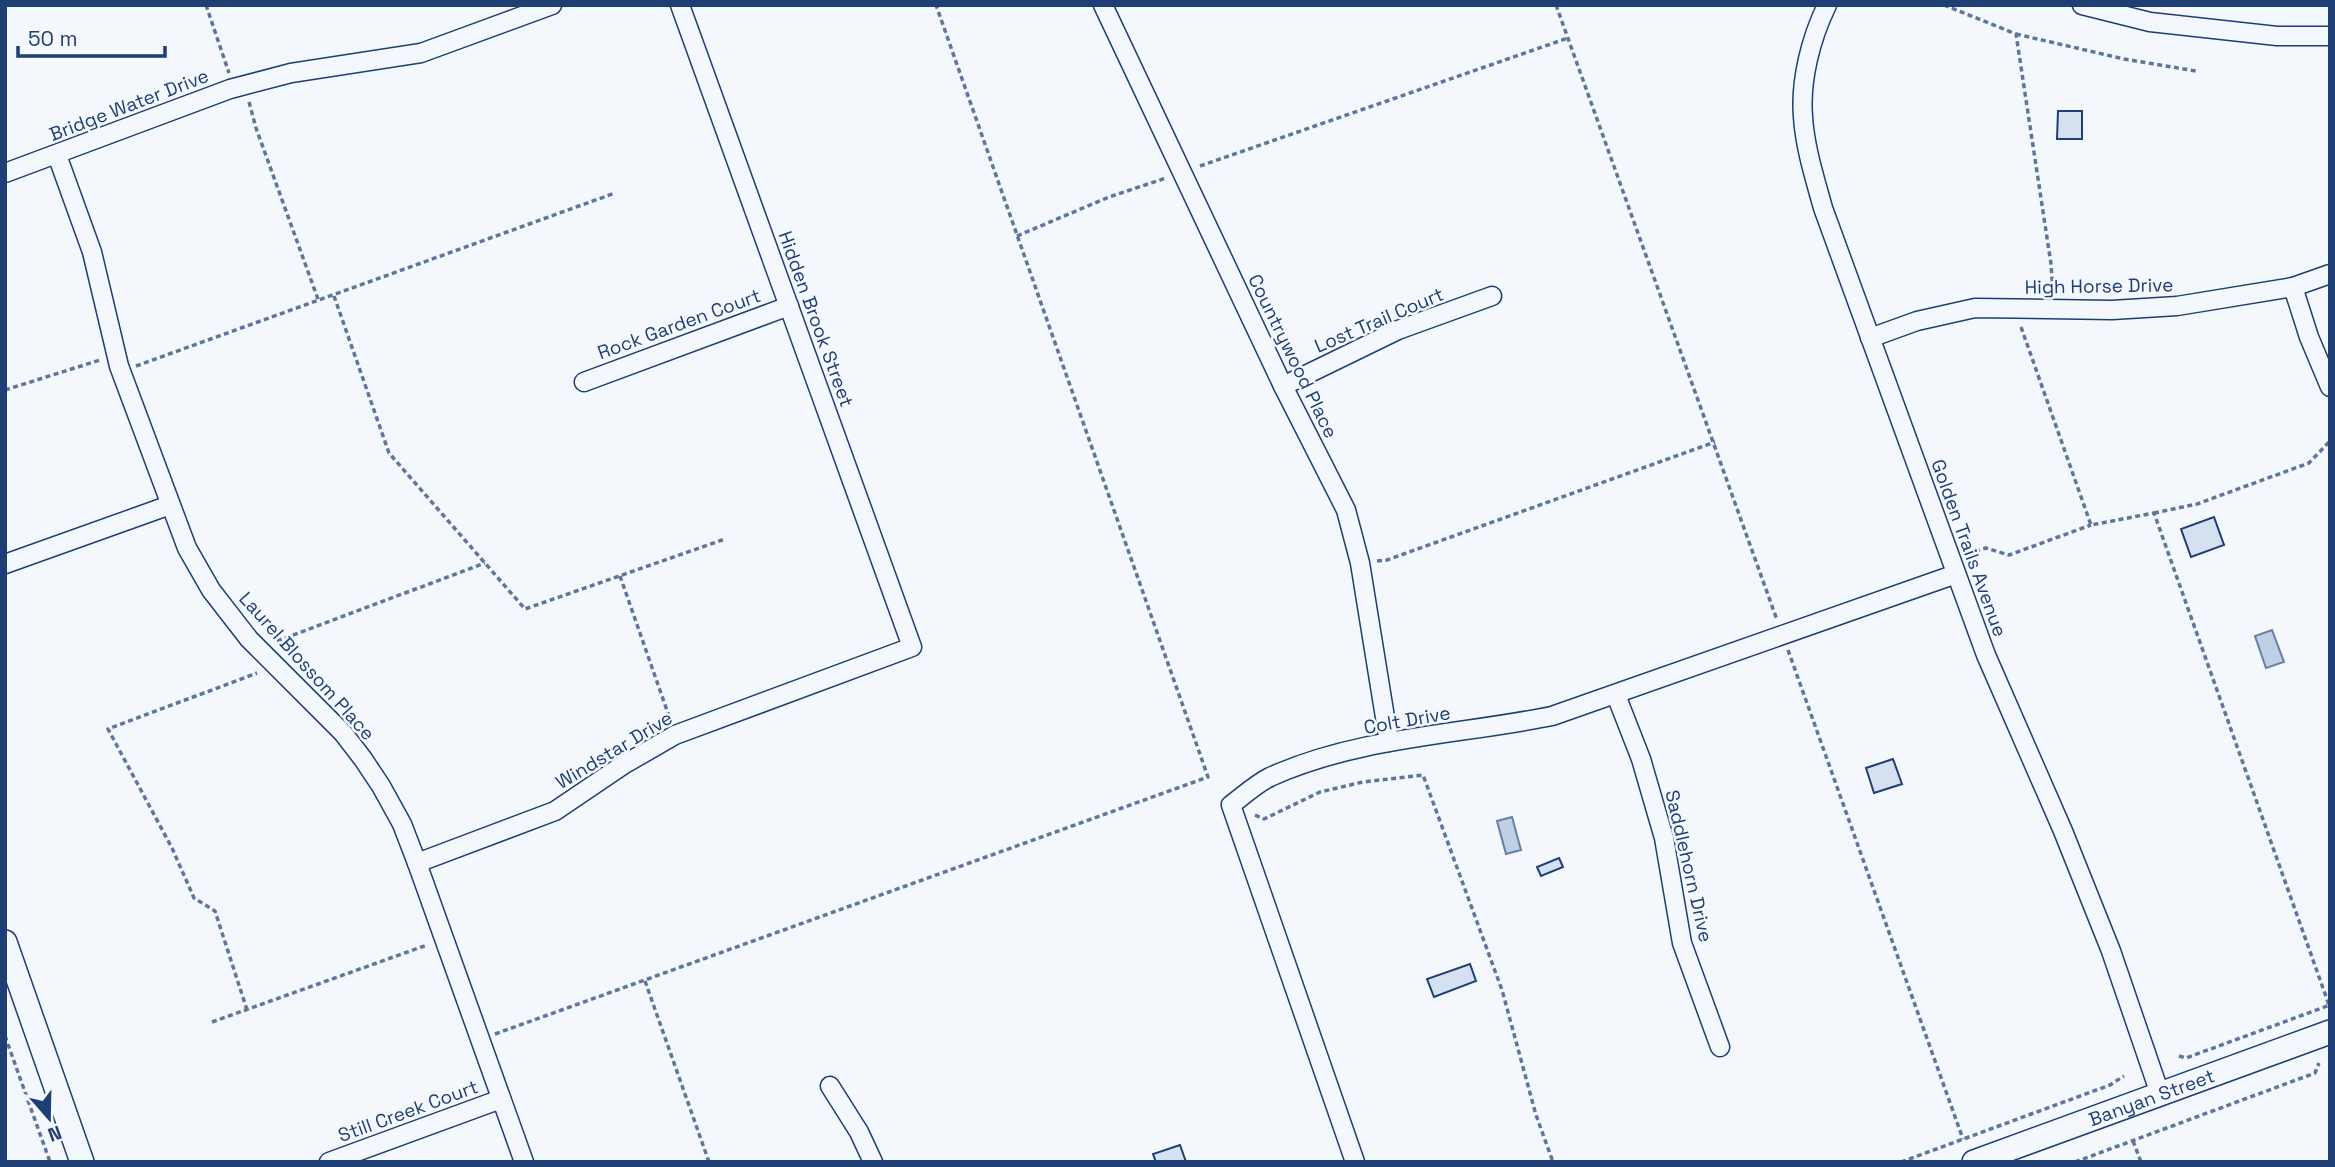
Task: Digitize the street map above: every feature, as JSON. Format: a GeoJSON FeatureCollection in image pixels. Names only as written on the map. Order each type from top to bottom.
{"type":"FeatureCollection","features":[{"type":"Feature","properties":{"kind":"street","name":"Bridge Water Drive"},"geometry":{"type":"LineString","coordinates":[[5,173],[239,87],[291,73],[421,53],[552,5]]}},
{"type":"Feature","properties":{"kind":"street","name":"Hidden Brook Street"},"geometry":{"type":"LineString","coordinates":[[680,5],[912,647]]}},
{"type":"Feature","properties":{"kind":"street","name":"Countrywood Place"},"geometry":{"type":"LineString","coordinates":[[1103,5],[1283,386],[1346,510],[1360,563],[1389,742]]}},
{"type":"Feature","properties":{"kind":"street","name":"Golden Trails Avenue"},"geometry":{"type":"LineString","coordinates":[[1827,5],[1816,27],[1805,73],[1802,116],[1823,208],[1986,655],[2063,831],[2160,1094]]}},
{"type":"Feature","properties":{"kind":"street"},"geometry":{"type":"LineString","coordinates":[[2082,5],[2151,22],[2277,36],[2330,36]]}},
{"type":"Feature","properties":{"kind":"street","name":"Laurel Blossom Place"},"geometry":{"type":"LineString","coordinates":[[57,155],[92,252],[119,363],[187,548],[211,590],[258,648],[343,733],[363,759],[402,824],[524,1162]]}},
{"type":"Feature","properties":{"kind":"street","name":"High Horse Drive"},"geometry":{"type":"LineString","coordinates":[[1870,338],[1917,321],[1975,308],[2053,310],[2177,306],[2293,287],[2330,274]]}},
{"type":"Feature","properties":{"kind":"street"},"geometry":{"type":"LineString","coordinates":[[2293,287],[2309,337],[2330,387]]}},
{"type":"Feature","properties":{"kind":"street","name":"Lost Trail Court"},"geometry":{"type":"LineString","coordinates":[[1283,386],[1398,330],[1493,296]]}},
{"type":"Feature","properties":{"kind":"street","name":"Rock Garden Court"},"geometry":{"type":"LineString","coordinates":[[584,382],[789,306]]}},
{"type":"Feature","properties":{"kind":"street"},"geometry":{"type":"LineString","coordinates":[[5,564],[170,505]]}},
{"type":"Feature","properties":{"kind":"street","name":"Colt Drive"},"geometry":{"type":"LineString","coordinates":[[1231,806],[1268,778],[1320,759],[1389,742],[1552,716],[1782,635],[1953,566]]}},
{"type":"Feature","properties":{"kind":"street","name":"Windstar Drive"},"geometry":{"type":"LineString","coordinates":[[417,863],[555,811],[623,765],[675,735],[912,647]]}},
{"type":"Feature","properties":{"kind":"street","name":"Saddlehorn Drive"},"geometry":{"type":"LineString","coordinates":[[1616,695],[1641,759],[1664,838],[1682,943],[1720,1047]]}},
{"type":"Feature","properties":{"kind":"street"},"geometry":{"type":"LineString","coordinates":[[1231,806],[1355,1162]]}},
{"type":"Feature","properties":{"kind":"street"},"geometry":{"type":"LineString","coordinates":[[5,942],[82,1162]]}},
{"type":"Feature","properties":{"kind":"street","name":"Banyan Street"},"geometry":{"type":"LineString","coordinates":[[1974,1162],[2330,1032]]}},
{"type":"Feature","properties":{"kind":"street"},"geometry":{"type":"LineString","coordinates":[[830,1086],[859,1132],[873,1162]]}},
{"type":"Feature","properties":{"kind":"street","name":"Still Creek Court"},"geometry":{"type":"LineString","coordinates":[[329,1162],[501,1099]]}},
{"type":"Feature","properties":{"kind":"path"},"geometry":{"type":"LineString","coordinates":[[206,5],[256,128],[319,302]]}},
{"type":"Feature","properties":{"kind":"path"},"geometry":{"type":"LineString","coordinates":[[480,1040],[1209,778],[936,5]]}},
{"type":"Feature","properties":{"kind":"path"},"geometry":{"type":"LineString","coordinates":[[1556,5],[1963,1139]]}},
{"type":"Feature","properties":{"kind":"path"},"geometry":{"type":"LineString","coordinates":[[1944,5],[2016,34],[2124,60],[2196,71]]}},
{"type":"Feature","properties":{"kind":"path"},"geometry":{"type":"LineString","coordinates":[[2016,34],[2051,264],[2053,310]]}},
{"type":"Feature","properties":{"kind":"path"},"geometry":{"type":"LineString","coordinates":[[1017,236],[1109,197],[1569,38]]}},
{"type":"Feature","properties":{"kind":"path"},"geometry":{"type":"LineString","coordinates":[[5,390],[119,363],[319,302],[615,193]]}},
{"type":"Feature","properties":{"kind":"path"},"geometry":{"type":"LineString","coordinates":[[334,296],[389,453],[525,609],[725,539]]}},
{"type":"Feature","properties":{"kind":"path"},"geometry":{"type":"LineString","coordinates":[[2015,309],[2091,525]]}},
{"type":"Feature","properties":{"kind":"path"},"geometry":{"type":"LineString","coordinates":[[1953,566],[1986,548],[2009,555],[2091,525],[2197,503],[2309,463],[2330,441]]}},
{"type":"Feature","properties":{"kind":"path"},"geometry":{"type":"LineString","coordinates":[[1360,563],[1387,559],[1715,442]]}},
{"type":"Feature","properties":{"kind":"path"},"geometry":{"type":"LineString","coordinates":[[2154,513],[2330,1005],[2186,1058],[2179,1056]]}},
{"type":"Feature","properties":{"kind":"path"},"geometry":{"type":"LineString","coordinates":[[258,648],[485,563]]}},
{"type":"Feature","properties":{"kind":"path"},"geometry":{"type":"LineString","coordinates":[[620,576],[675,735]]}},
{"type":"Feature","properties":{"kind":"path"},"geometry":{"type":"LineString","coordinates":[[247,1010],[215,911],[194,898],[172,848],[108,729],[276,666]]}},
{"type":"Feature","properties":{"kind":"path"},"geometry":{"type":"LineString","coordinates":[[1231,806],[1264,819],[1320,792],[1363,782],[1423,775],[1502,990],[1536,1115],[1553,1162]]}},
{"type":"Feature","properties":{"kind":"path"},"geometry":{"type":"LineString","coordinates":[[212,1022],[444,939]]}},
{"type":"Feature","properties":{"kind":"path"},"geometry":{"type":"LineString","coordinates":[[645,981],[709,1162]]}},
{"type":"Feature","properties":{"kind":"path"},"geometry":{"type":"LineString","coordinates":[[5,1037],[50,1162]]}},
{"type":"Feature","properties":{"kind":"path"},"geometry":{"type":"LineString","coordinates":[[2076,1162],[2315,1073],[2319,1063]]}},
{"type":"Feature","properties":{"kind":"path"},"geometry":{"type":"LineString","coordinates":[[1901,1162],[2110,1085],[2124,1076]]}},
{"type":"Feature","properties":{"kind":"path"},"geometry":{"type":"LineString","coordinates":[[2133,1141],[2141,1162]]}},
{"type":"Feature","properties":{"kind":"water"},"geometry":{"type":"Polygon","coordinates":[[[2272,630],[2284,662],[2266,668],[2255,636],[2272,630]]]}},
{"type":"Feature","properties":{"kind":"water"},"geometry":{"type":"Polygon","coordinates":[[[1512,817],[1521,850],[1506,854],[1497,821],[1512,817]]]}},
{"type":"Feature","properties":{"kind":"building"},"geometry":{"type":"Polygon","coordinates":[[[2058,111],[2082,111],[2082,139],[2057,139],[2058,111]]]}},
{"type":"Feature","properties":{"kind":"building"},"geometry":{"type":"Polygon","coordinates":[[[2214,517],[2224,545],[2191,557],[2181,529],[2214,517]]]}},
{"type":"Feature","properties":{"kind":"building"},"geometry":{"type":"Polygon","coordinates":[[[1893,759],[1902,784],[1874,793],[1866,768],[1893,759]]]}},
{"type":"Feature","properties":{"kind":"building"},"geometry":{"type":"Polygon","coordinates":[[[1559,858],[1563,867],[1541,876],[1537,867],[1559,858]]]}},
{"type":"Feature","properties":{"kind":"building"},"geometry":{"type":"Polygon","coordinates":[[[1470,964],[1476,981],[1434,997],[1427,979],[1470,964]]]}},
{"type":"Feature","properties":{"kind":"building"},"geometry":{"type":"Polygon","coordinates":[[[1180,1145],[1186,1162],[1156,1162],[1153,1154],[1180,1145]]]}}]}
